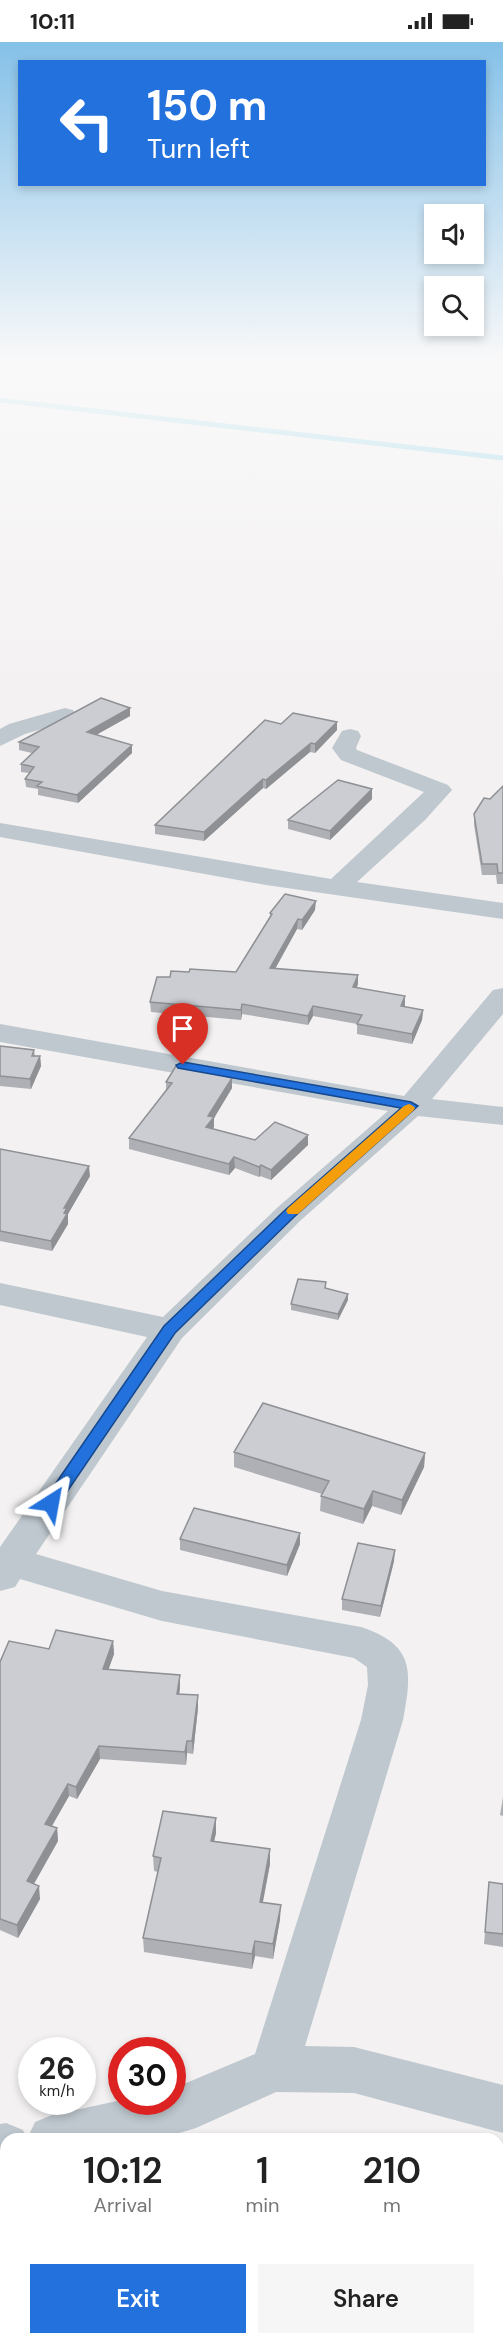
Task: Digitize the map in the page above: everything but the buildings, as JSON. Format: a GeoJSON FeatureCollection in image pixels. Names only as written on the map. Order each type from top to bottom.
{"type":"FeatureCollection","features":[{"type":"Feature","properties":{"kind":"street"},"geometry":{"type":"LineString","coordinates":[[0,739],[16,729],[64,715]]}},
{"type":"Feature","properties":{"kind":"street"},"geometry":{"type":"LineString","coordinates":[[336,888],[417,815],[440,790],[350,755],[344,748],[350,736]]}},
{"type":"Feature","properties":{"kind":"street"},"geometry":{"type":"LineString","coordinates":[[0,830],[336,888],[503,911]]}},
{"type":"Feature","properties":{"kind":"street"},"geometry":{"type":"LineString","coordinates":[[274,2069],[382,1720],[389,1683],[386,1660],[362,1642],[162,1606],[6,1569],[170,1330],[289,1214],[411,1106],[503,996]]}},
{"type":"Feature","properties":{"kind":"street"},"geometry":{"type":"LineString","coordinates":[[0,1033],[411,1106],[503,1116]]}},
{"type":"Feature","properties":{"kind":"street"},"geometry":{"type":"LineString","coordinates":[[0,1294],[170,1330]]}},
{"type":"Feature","properties":{"kind":"street"},"geometry":{"type":"LineString","coordinates":[[79,2133],[179,2111],[274,2069],[354,2070],[503,2109]]}},
{"type":"Feature","properties":{"kind":"slow traffic"},"geometry":{"type":"LineString","coordinates":[[293,1211],[409,1108]]}},
{"type":"Feature","properties":{"kind":"route"},"geometry":{"type":"LineString","coordinates":[[51,1503],[170,1330],[289,1214],[411,1106],[183,1065]]}}]}
